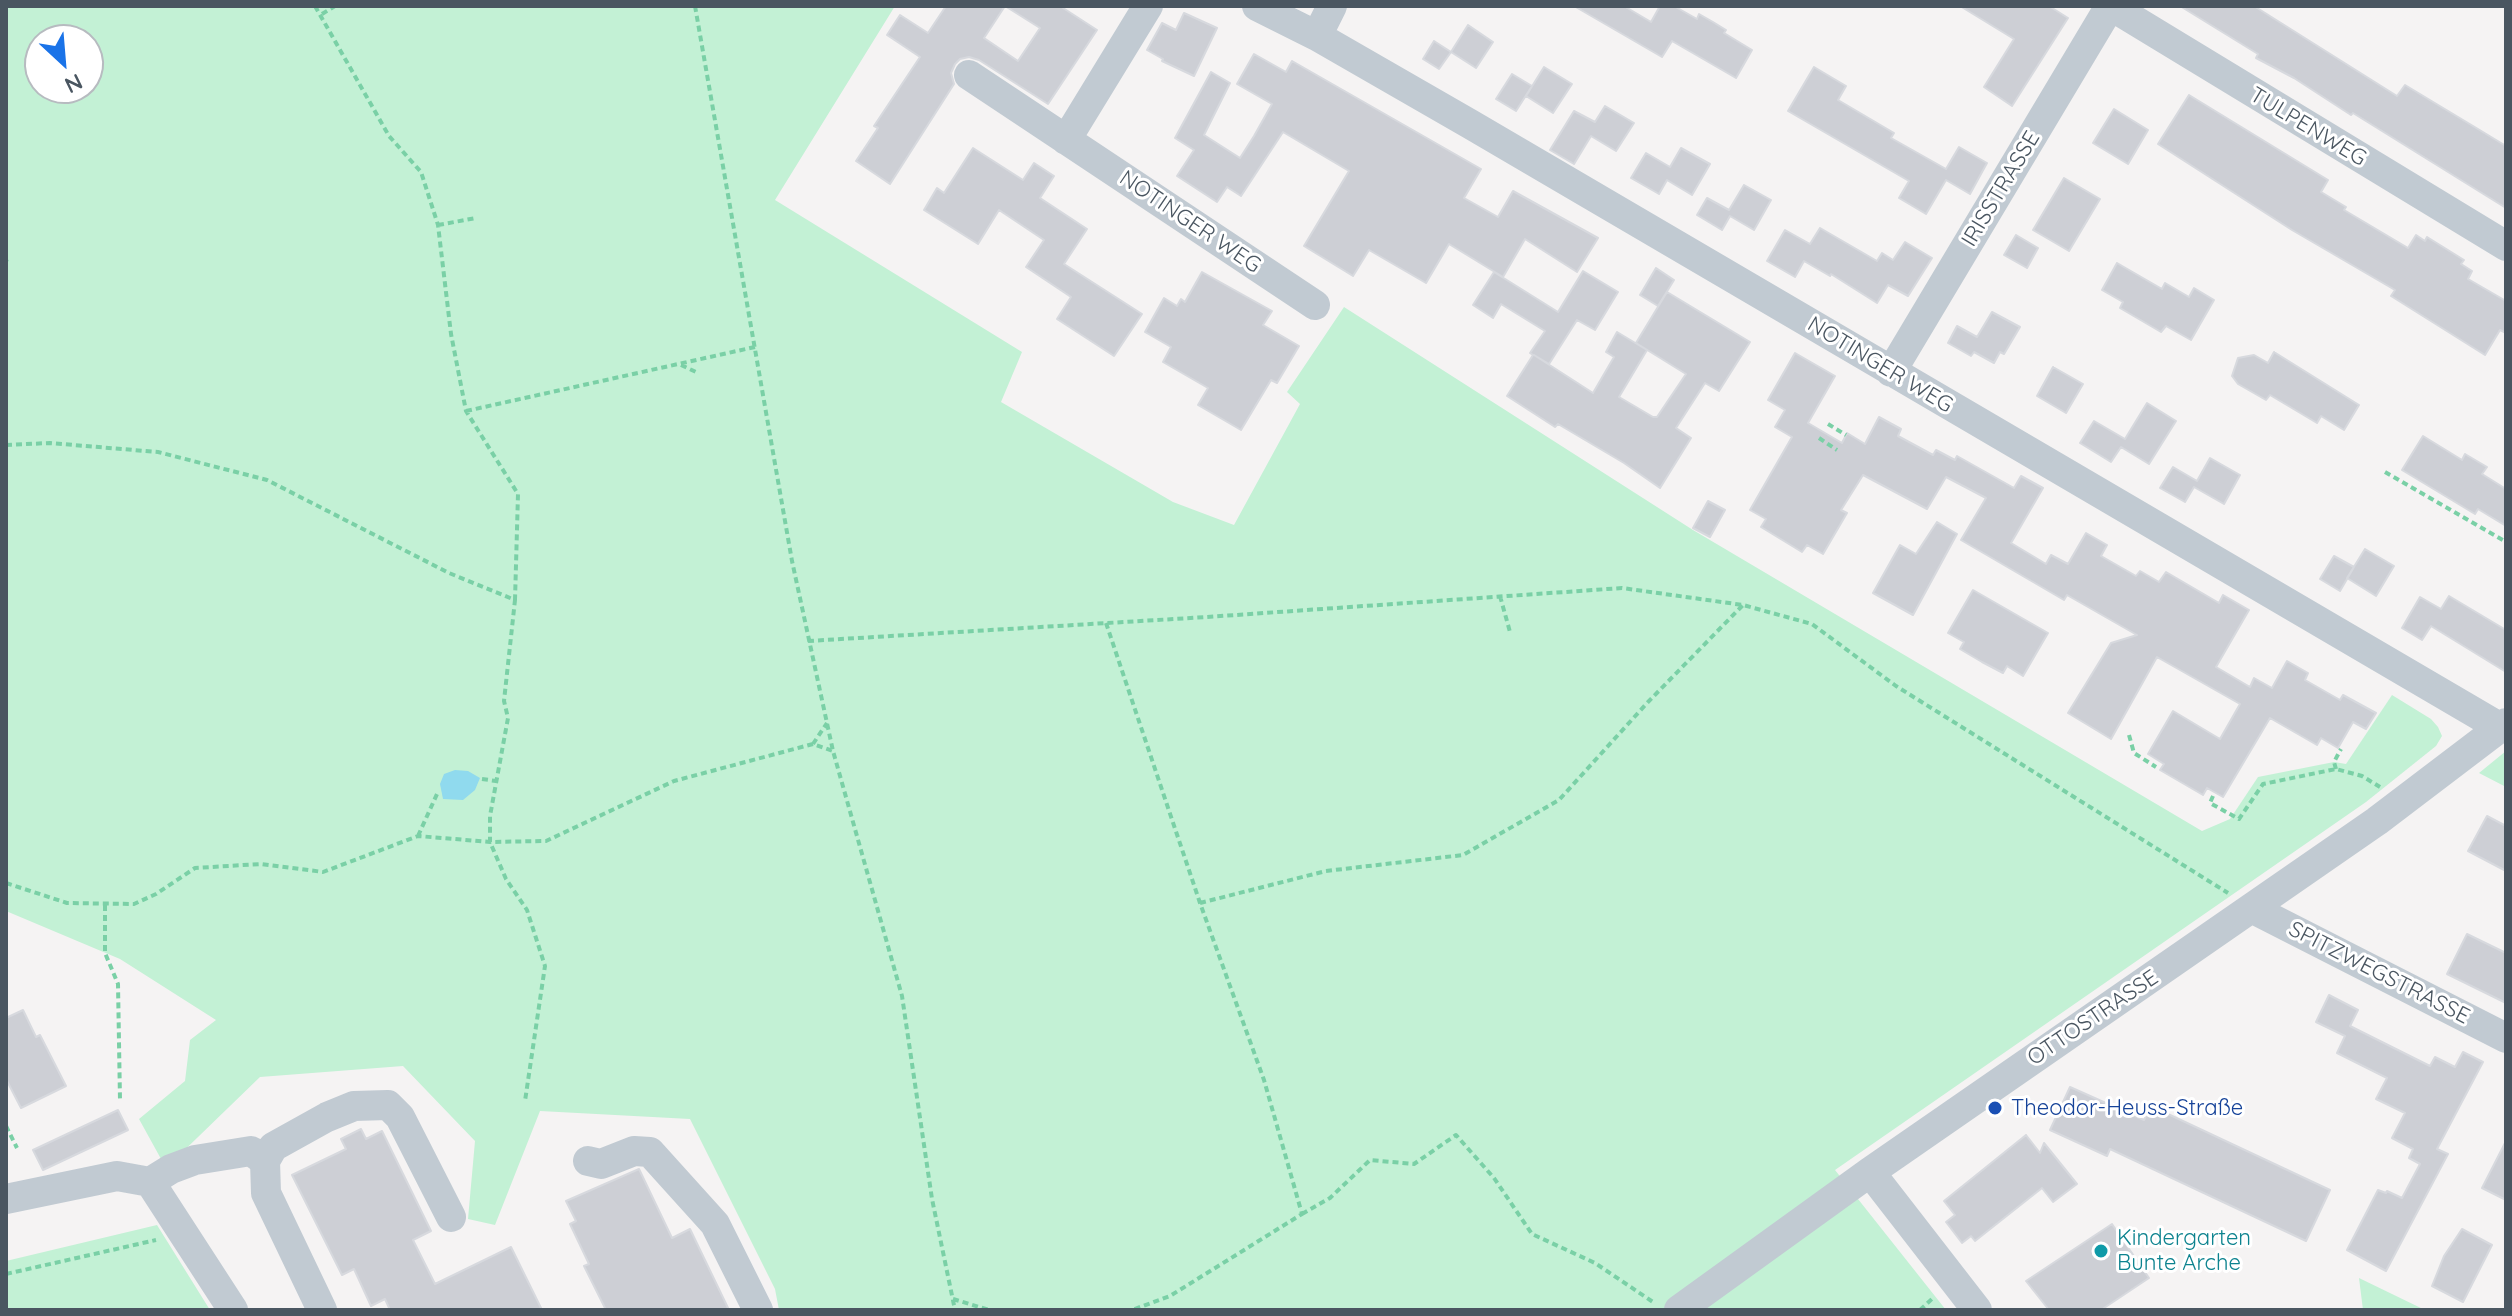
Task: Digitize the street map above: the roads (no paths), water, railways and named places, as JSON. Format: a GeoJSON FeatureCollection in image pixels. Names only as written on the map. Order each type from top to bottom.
{"type":"FeatureCollection","features":[{"type":"Feature","properties":{"kind":"street"},"geometry":{"type":"LineString","coordinates":[[1060,136],[1148,6]]}},
{"type":"Feature","properties":{"kind":"street","name":"NOTINGER WEG"},"geometry":{"type":"LineString","coordinates":[[1257,6],[1317,36],[2503,725]]}},
{"type":"Feature","properties":{"kind":"street"},"geometry":{"type":"LineString","coordinates":[[1317,36],[1332,6]]}},
{"type":"Feature","properties":{"kind":"street","name":"TULPENWEG"},"geometry":{"type":"LineString","coordinates":[[2110,6],[2506,246]]}},
{"type":"Feature","properties":{"kind":"street","name":"IRISSTRASSE"},"geometry":{"type":"LineString","coordinates":[[1891,372],[2110,6]]}},
{"type":"Feature","properties":{"kind":"street","name":"NOTINGER WEG"},"geometry":{"type":"LineString","coordinates":[[969,75],[1315,305]]}},
{"type":"Feature","properties":{"kind":"street","name":"OTTOSTRASSE"},"geometry":{"type":"LineString","coordinates":[[1679,1310],[2241,901],[2399,805],[2503,725]]}},
{"type":"Feature","properties":{"kind":"street","name":"SPITZWEGSTRASSE"},"geometry":{"type":"LineString","coordinates":[[2241,901],[2506,1038]]}},
{"type":"Feature","properties":{"kind":"street"},"geometry":{"type":"LineString","coordinates":[[322,1310],[266,1193],[265,1161],[273,1147],[354,1106],[388,1105],[400,1117],[451,1217]]}},
{"type":"Feature","properties":{"kind":"street"},"geometry":{"type":"LineString","coordinates":[[6,1199],[117,1176],[150,1182],[171,1169],[195,1160],[251,1151],[265,1161]]}},
{"type":"Feature","properties":{"kind":"street"},"geometry":{"type":"LineString","coordinates":[[588,1161],[601,1164],[634,1151],[650,1152],[715,1224],[758,1310]]}},
{"type":"Feature","properties":{"kind":"street"},"geometry":{"type":"LineString","coordinates":[[1870,1172],[1977,1310]]}},
{"type":"Feature","properties":{"kind":"street"},"geometry":{"type":"LineString","coordinates":[[150,1182],[233,1310]]}},
{"type":"Feature","properties":{"kind":"water"},"geometry":{"type":"Polygon","coordinates":[[[455,770],[468,771],[480,778],[475,790],[463,800],[443,799],[440,784],[444,774],[455,770]]]}},
{"type":"Feature","properties":{"kind":"place","name":"Theodor-Heuss-Straße"},"geometry":{"type":"Point","coordinates":[1995,1108]}},
{"type":"Feature","properties":{"kind":"place","name":"Kindergarten Bunte Arche"},"geometry":{"type":"Point","coordinates":[2101,1251]}}]}
